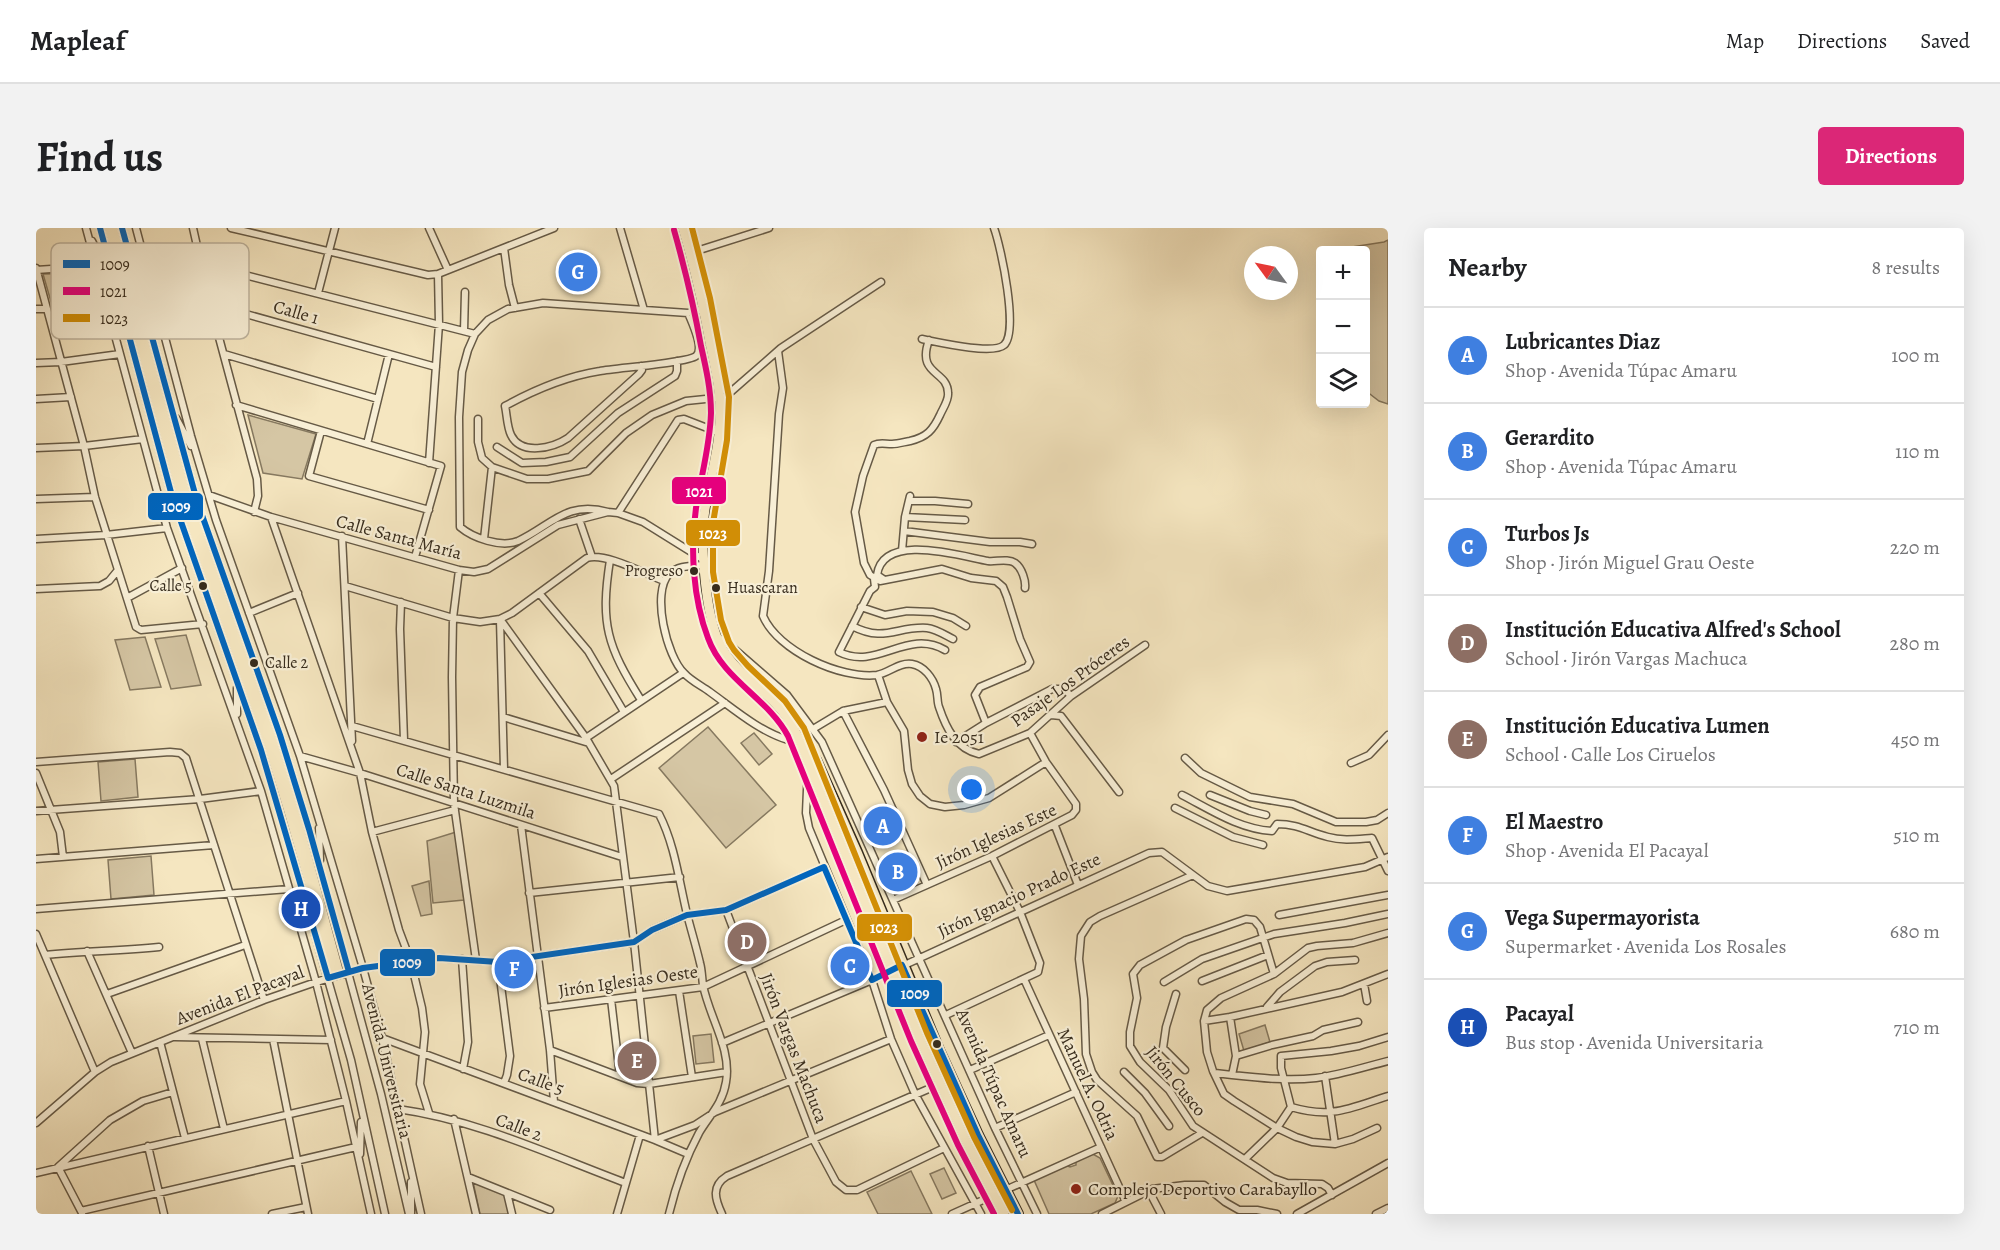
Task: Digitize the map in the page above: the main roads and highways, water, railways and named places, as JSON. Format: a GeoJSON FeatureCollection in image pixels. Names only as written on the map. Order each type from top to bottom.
{"type":"FeatureCollection","features":[{"type":"Feature","properties":{"kind":"highway","name":"Avenida Túpac Amaru"},"geometry":{"type":"LineString","coordinates":[[683,228],[704,309],[720,398],[720,433],[705,511],[704,563],[716,636],[730,661],[776,704],[798,736],[891,970],[940,1084],[966,1141],[1004,1214]]}},
{"type":"Feature","properties":{"kind":"highway","name":"Avenida Túpac Amaru"},"geometry":{"type":"LineString","coordinates":[[798,736],[816,760],[902,965],[973,1125],[1018,1214]]}},
{"type":"Feature","properties":{"kind":"place","name":"Vega Supermayorista"},"geometry":{"type":"Point","coordinates":[578,272]}},
{"type":"Feature","properties":{"kind":"place","name":"Progreso"},"geometry":{"type":"Point","coordinates":[694,571]}},
{"type":"Feature","properties":{"kind":"place","name":"Calle 5"},"geometry":{"type":"Point","coordinates":[203,586]}},
{"type":"Feature","properties":{"kind":"place","name":"Huascaran"},"geometry":{"type":"Point","coordinates":[716,588]}},
{"type":"Feature","properties":{"kind":"place","name":"Calle 2"},"geometry":{"type":"Point","coordinates":[254,663]}},
{"type":"Feature","properties":{"kind":"place","name":"Ie 2051"},"geometry":{"type":"Point","coordinates":[922,737]}},
{"type":"Feature","properties":{"kind":"place","name":"Lubricantes Diaz"},"geometry":{"type":"Point","coordinates":[883,826]}},
{"type":"Feature","properties":{"kind":"place","name":"Gerardito"},"geometry":{"type":"Point","coordinates":[898,872]}},
{"type":"Feature","properties":{"kind":"place","name":"Pacayal"},"geometry":{"type":"Point","coordinates":[301,909]}},
{"type":"Feature","properties":{"kind":"place","name":"Institución Educativa Alfred's School"},"geometry":{"type":"Point","coordinates":[747,942]}},
{"type":"Feature","properties":{"kind":"place","name":"Turbos Js"},"geometry":{"type":"Point","coordinates":[850,966]}},
{"type":"Feature","properties":{"kind":"place","name":"El Maestro"},"geometry":{"type":"Point","coordinates":[514,969]}},
{"type":"Feature","properties":{"kind":"place","name":"Institución Educativa Lumen"},"geometry":{"type":"Point","coordinates":[637,1061]}},
{"type":"Feature","properties":{"kind":"place","name":"Complejo Deportivo Carabayllo"},"geometry":{"type":"Point","coordinates":[1076,1189]}}]}
